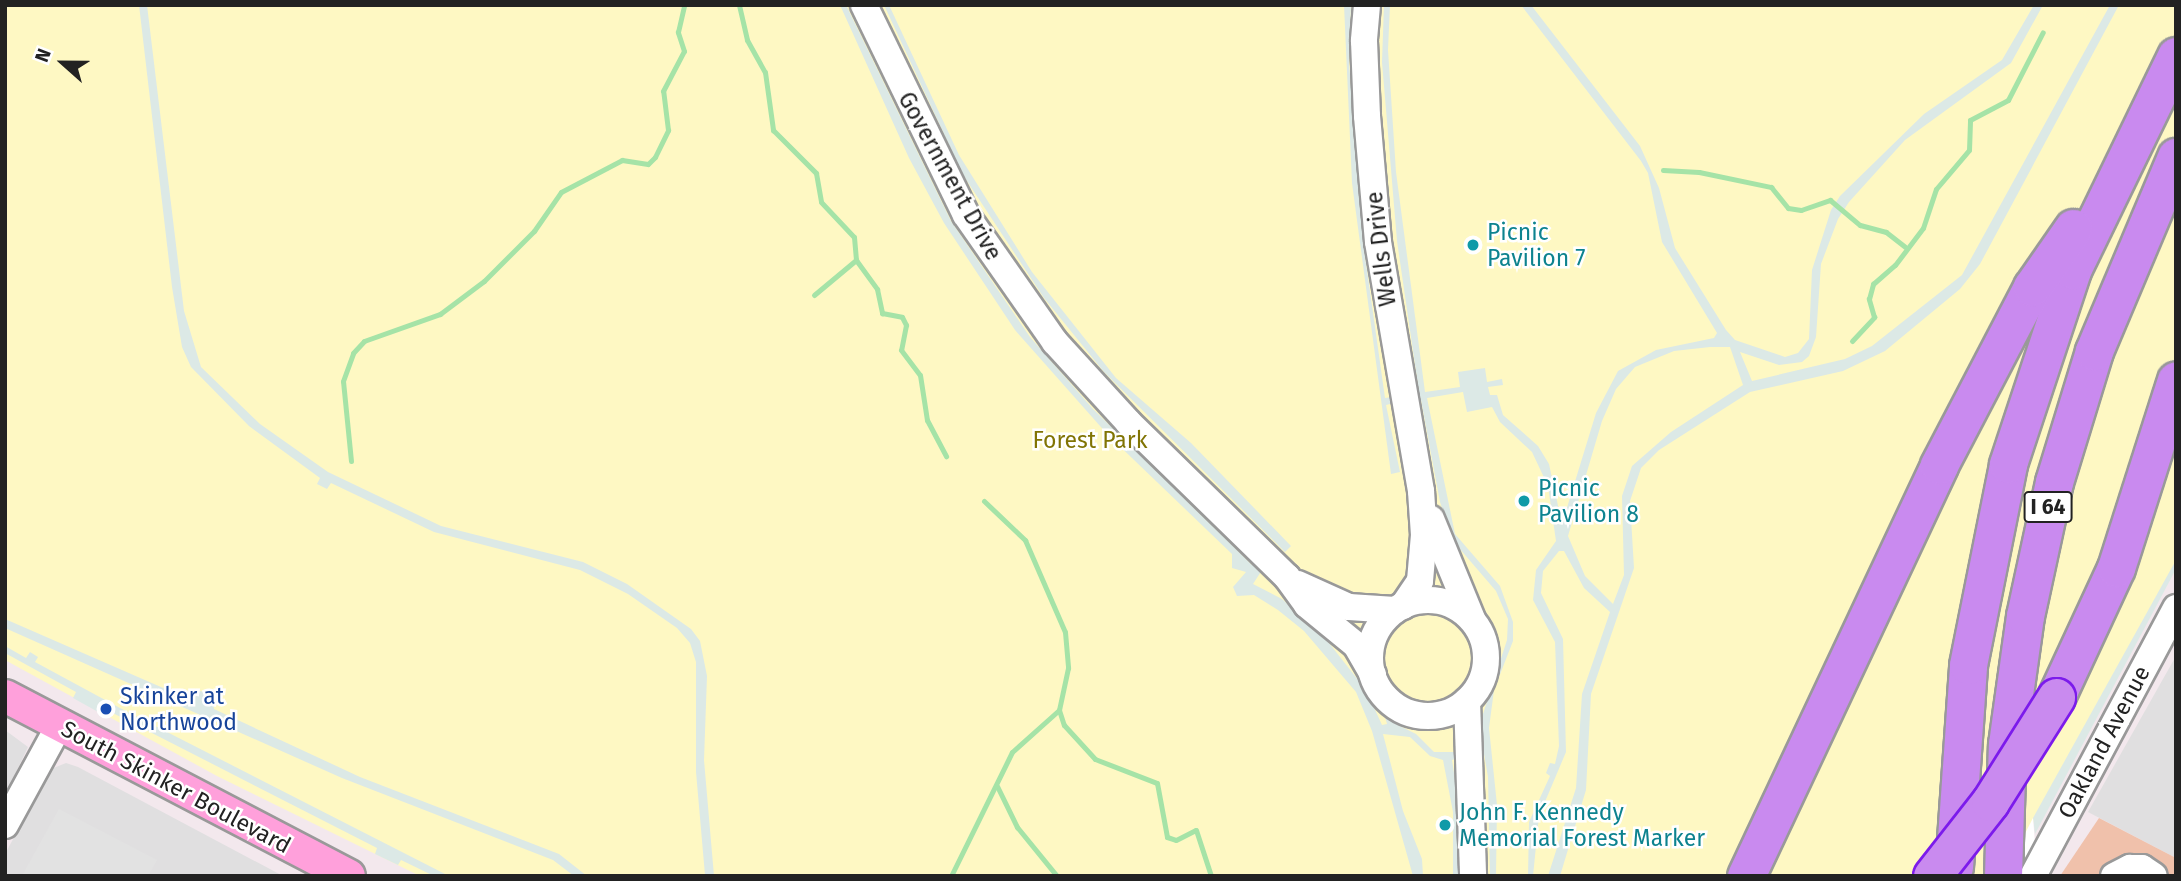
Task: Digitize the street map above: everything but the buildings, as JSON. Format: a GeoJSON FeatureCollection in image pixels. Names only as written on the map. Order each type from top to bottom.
{"type":"FeatureCollection","features":[{"type":"Feature","properties":{"kind":"highway","name":"I 64"},"geometry":{"type":"LineString","coordinates":[[1954,876],[1962,719],[1992,530],[2048,333],[2129,146],[2176,56]]}},
{"type":"Feature","properties":{"kind":"highway"},"geometry":{"type":"LineString","coordinates":[[1746,876],[1891,564],[1984,377],[2032,287],[2129,146]]}},
{"type":"Feature","properties":{"kind":"highway","name":"I 64"},"geometry":{"type":"LineString","coordinates":[[2024,873],[2007,744],[2025,616],[2054,482],[2094,351],[2176,158]]}},
{"type":"Feature","properties":{"kind":"highway"},"geometry":{"type":"LineString","coordinates":[[1932,876],[1990,802],[2056,696],[2116,568],[2176,380]]}},
{"type":"Feature","properties":{"kind":"main road","name":"South Skinker Boulevard"},"geometry":{"type":"LineString","coordinates":[[5,696],[349,876]]}},
{"type":"Feature","properties":{"kind":"street","name":"Government Drive"},"geometry":{"type":"LineString","coordinates":[[864,5],[966,215],[1010,283],[1055,342],[1128,422],[1287,578],[1326,624],[1356,645],[1373,674]]}},
{"type":"Feature","properties":{"kind":"street","name":"Wells Drive"},"geometry":{"type":"LineString","coordinates":[[1367,5],[1364,41],[1367,116],[1378,242],[1421,491],[1422,572],[1415,594],[1399,608]]}},
{"type":"Feature","properties":{"kind":"street","name":"Wells Drive"},"geometry":{"type":"LineString","coordinates":[[1421,491],[1472,620]]}},
{"type":"Feature","properties":{"kind":"street","name":"Government Drive"},"geometry":{"type":"LineString","coordinates":[[1287,578],[1315,596],[1349,607],[1399,608]]}},
{"type":"Feature","properties":{"kind":"street"},"geometry":{"type":"LineString","coordinates":[[1432,600],[1461,610],[1472,620],[1484,644],[1485,671],[1467,701],[1441,715],[1412,714],[1387,699],[1373,674],[1372,646],[1399,608],[1432,600]]}},
{"type":"Feature","properties":{"kind":"street","name":"Oakland Avenue"},"geometry":{"type":"LineString","coordinates":[[2024,873],[2176,608]]}},
{"type":"Feature","properties":{"kind":"street"},"geometry":{"type":"LineString","coordinates":[[1467,701],[1473,876]]}},
{"type":"Feature","properties":{"kind":"street"},"geometry":{"type":"LineString","coordinates":[[5,825],[59,726]]}},
{"type":"Feature","properties":{"kind":"street"},"geometry":{"type":"LineString","coordinates":[[2114,876],[2130,868],[2142,868],[2154,876]]}},
{"type":"Feature","properties":{"kind":"shaded area"},"geometry":{"type":"Polygon","coordinates":[[[139,5],[147,5],[184,311],[201,367],[260,424],[328,472],[441,526],[583,562],[627,584],[691,629],[700,641],[707,676],[704,760],[714,876],[705,875],[696,772],[696,662],[690,643],[677,628],[628,594],[580,570],[434,532],[331,483],[327,489],[317,484],[320,478],[249,426],[191,367],[182,347],[172,287],[139,5]]]}},
{"type":"Feature","properties":{"kind":"shaded area"},"geometry":{"type":"Polygon","coordinates":[[[840,5],[846,5],[951,221],[1030,337],[1093,409],[1252,565],[1258,560],[1264,567],[1253,584],[1282,599],[1329,643],[1366,690],[1382,725],[1387,724],[1382,706],[1393,714],[1398,725],[1416,734],[1434,752],[1457,752],[1458,758],[1452,760],[1459,805],[1458,876],[1453,876],[1453,812],[1443,760],[1430,756],[1410,737],[1383,734],[1403,811],[1422,859],[1423,876],[1413,876],[1372,731],[1356,692],[1304,631],[1278,610],[1254,595],[1237,596],[1233,587],[1246,572],[1232,568],[1232,554],[1108,435],[1015,330],[944,223],[909,158],[840,5]]]}},
{"type":"Feature","properties":{"kind":"shaded area"},"geometry":{"type":"Polygon","coordinates":[[[884,5],[889,5],[959,155],[1032,272],[1116,378],[1191,443],[1291,546],[1285,552],[1104,372],[1044,298],[963,175],[884,5]]]}},
{"type":"Feature","properties":{"kind":"shaded area"},"geometry":{"type":"Polygon","coordinates":[[[1344,5],[1351,5],[1349,63],[1365,256],[1385,398],[1392,397],[1394,403],[1386,405],[1400,472],[1391,474],[1352,183],[1344,5]]]}},
{"type":"Feature","properties":{"kind":"shaded area"},"geometry":{"type":"Polygon","coordinates":[[[1384,5],[1390,5],[1388,50],[1396,172],[1425,392],[1460,387],[1458,372],[1485,368],[1487,382],[1502,379],[1503,385],[1488,387],[1490,395],[1497,395],[1503,415],[1538,446],[1549,464],[1562,524],[1596,413],[1618,371],[1656,350],[1714,338],[1717,333],[1662,242],[1648,173],[1641,161],[1521,5],[1531,5],[1640,146],[1659,188],[1675,248],[1726,330],[1735,340],[1785,357],[1798,353],[1809,339],[1812,270],[1831,210],[1840,196],[1924,114],[2002,60],[2034,5],[2043,5],[2011,63],[1905,140],[1849,202],[1838,219],[1821,264],[1816,337],[1809,356],[1802,362],[1779,365],[1740,352],[1752,381],[1845,359],[1872,346],[1962,275],[2110,5],[2119,5],[1980,264],[1960,289],[1885,351],[1843,371],[1750,392],[1659,450],[1641,468],[1630,501],[1634,568],[1591,694],[1586,790],[1560,876],[1548,876],[1576,788],[1582,694],[1610,612],[1584,588],[1564,551],[1559,551],[1543,571],[1541,593],[1563,639],[1566,752],[1539,816],[1533,876],[1528,876],[1529,822],[1550,776],[1546,773],[1550,763],[1555,764],[1559,746],[1555,642],[1533,600],[1536,570],[1556,541],[1548,486],[1532,452],[1500,422],[1492,407],[1467,412],[1463,392],[1427,398],[1455,534],[1500,586],[1513,622],[1513,641],[1494,690],[1489,728],[1497,805],[1496,876],[1490,876],[1488,777],[1484,754],[1477,755],[1476,749],[1483,747],[1483,714],[1507,640],[1508,619],[1496,591],[1453,541],[1440,502],[1421,400],[1414,401],[1413,394],[1419,392],[1397,241],[1382,62],[1384,5]],[[1730,347],[1674,351],[1635,367],[1616,389],[1602,421],[1568,536],[1585,576],[1613,604],[1624,575],[1622,496],[1632,466],[1671,432],[1743,385],[1730,347]]]}},
{"type":"Feature","properties":{"kind":"shaded area"},"geometry":{"type":"Polygon","coordinates":[[[2176,560],[2176,569],[2035,834],[2033,818],[2176,560]]]}},
{"type":"Feature","properties":{"kind":"shaded area"},"geometry":{"type":"Polygon","coordinates":[[[5,619],[193,701],[199,691],[207,692],[212,696],[214,709],[360,777],[559,854],[587,876],[574,876],[553,860],[342,778],[5,628],[5,619]]]}},
{"type":"Feature","properties":{"kind":"shaded area"},"geometry":{"type":"Polygon","coordinates":[[[5,646],[26,658],[30,652],[38,657],[35,662],[120,708],[449,876],[434,876],[401,860],[398,865],[375,854],[377,848],[103,708],[100,713],[73,698],[76,692],[5,653],[5,646]]]}},
{"type":"Feature","properties":{"kind":"shaded area"},"geometry":{"type":"Polygon","coordinates":[[[2176,656],[2176,858],[2088,812],[2176,656]]]}},
{"type":"Feature","properties":{"kind":"shaded area"},"geometry":{"type":"Polygon","coordinates":[[[5,730],[28,747],[5,796],[5,730]]]}},
{"type":"Feature","properties":{"kind":"shaded area"},"geometry":{"type":"Polygon","coordinates":[[[66,763],[283,876],[5,876],[5,854],[51,769],[66,763]]]}},
{"type":"Feature","properties":{"kind":"shaded area"},"geometry":{"type":"Polygon","coordinates":[[[59,809],[157,860],[148,876],[22,876],[59,809]]]}},
{"type":"Feature","properties":{"kind":"shaded area"},"geometry":{"type":"Polygon","coordinates":[[[2099,818],[2176,858],[2176,876],[2060,876],[2099,818]]]}},
{"type":"Feature","properties":{"kind":"green space","name":"Forest Park"},"geometry":{"type":"Polygon","coordinates":[[[5,5],[2176,5],[2176,569],[2003,876],[420,876],[217,776],[5,660],[5,5]]]}},
{"type":"Feature","properties":{"kind":"pier"},"geometry":{"type":"Polygon","coordinates":[[[2033,818],[2037,868],[2003,876],[2033,818]]]}},
{"type":"Feature","properties":{"kind":"waterway"},"geometry":{"type":"LineString","coordinates":[[351,461],[343,381],[353,353],[364,341],[440,314],[484,281],[534,231],[561,192],[622,160],[648,164],[655,157],[668,130],[663,91],[684,51],[678,32],[684,5]]}},
{"type":"Feature","properties":{"kind":"waterway"},"geometry":{"type":"LineString","coordinates":[[739,5],[747,40],[765,72],[773,130],[816,173],[821,202],[854,237],[856,260],[877,289],[882,313],[902,317],[906,325],[901,350],[920,375],[927,420],[946,456]]}},
{"type":"Feature","properties":{"kind":"waterway"},"geometry":{"type":"LineString","coordinates":[[1852,341],[1874,317],[1869,299],[1873,284],[1895,265],[1923,228],[1936,189],[1969,150],[1970,120],[2008,100],[2043,32]]}},
{"type":"Feature","properties":{"kind":"waterway"},"geometry":{"type":"LineString","coordinates":[[1663,170],[1699,172],[1771,187],[1788,208],[1801,210],[1830,200],[1860,225],[1886,232],[1905,247]]}},
{"type":"Feature","properties":{"kind":"waterway"},"geometry":{"type":"LineString","coordinates":[[814,295],[856,260]]}},
{"type":"Feature","properties":{"kind":"waterway"},"geometry":{"type":"LineString","coordinates":[[984,501],[1025,540],[1065,632],[1068,668],[1059,710],[1064,725],[1095,759],[1157,783],[1167,837],[1176,840],[1196,830],[1211,876]]}},
{"type":"Feature","properties":{"kind":"waterway"},"geometry":{"type":"LineString","coordinates":[[951,876],[1012,752],[1059,710]]}},
{"type":"Feature","properties":{"kind":"waterway"},"geometry":{"type":"LineString","coordinates":[[997,786],[1017,827],[1057,876]]}},
{"type":"Feature","properties":{"kind":"place","name":"Picnic Pavilion 7"},"geometry":{"type":"Point","coordinates":[1473,245]}},
{"type":"Feature","properties":{"kind":"place","name":"Picnic Pavilion 8"},"geometry":{"type":"Point","coordinates":[1524,501]}},
{"type":"Feature","properties":{"kind":"place","name":"Skinker at Northwood"},"geometry":{"type":"Point","coordinates":[106,709]}},
{"type":"Feature","properties":{"kind":"place","name":"John F. Kennedy Memorial Forest Marker"},"geometry":{"type":"Point","coordinates":[1445,825]}}]}
